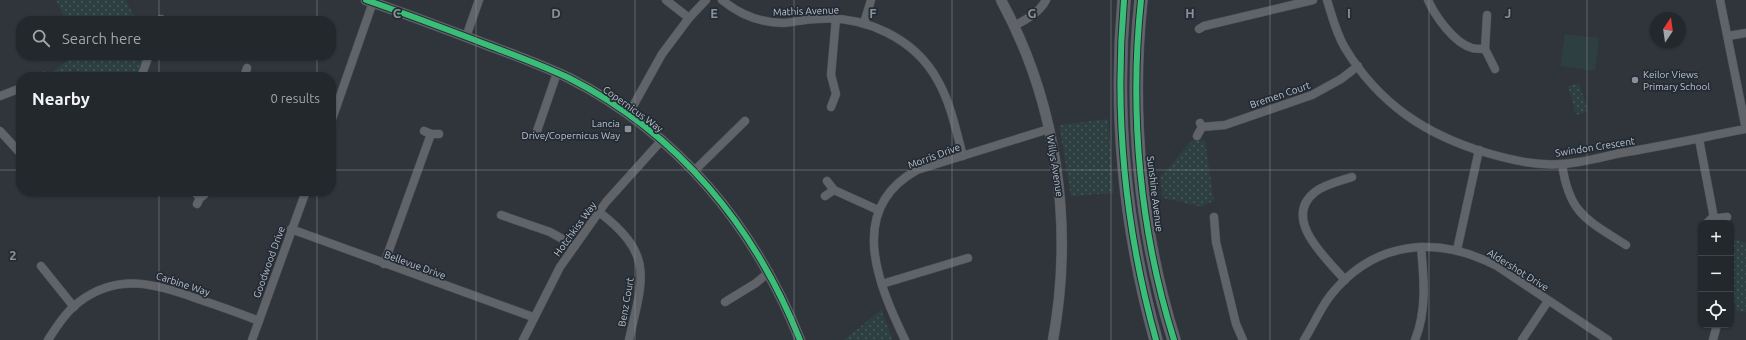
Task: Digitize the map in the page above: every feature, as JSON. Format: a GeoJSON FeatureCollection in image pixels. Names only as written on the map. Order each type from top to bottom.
{"type":"FeatureCollection","features":[{"type":"Feature","properties":{"kind":"main road"},"geometry":{"type":"LineString","coordinates":[[1124,0],[1121,27],[1120,100],[1125,179],[1133,242],[1142,288],[1156,340]]}},
{"type":"Feature","properties":{"kind":"main road","name":"Sunshine Avenue"},"geometry":{"type":"LineString","coordinates":[[1141,0],[1136,80],[1141,170],[1156,270],[1174,340]]}},
{"type":"Feature","properties":{"kind":"street"},"geometry":{"type":"LineString","coordinates":[[466,37],[479,0]]}},
{"type":"Feature","properties":{"kind":"street"},"geometry":{"type":"LineString","coordinates":[[666,0],[689,18]]}},
{"type":"Feature","properties":{"kind":"street"},"geometry":{"type":"LineString","coordinates":[[628,115],[662,54],[689,18],[706,0]]}},
{"type":"Feature","properties":{"kind":"street","name":"Mathis Avenue"},"geometry":{"type":"LineString","coordinates":[[722,0],[737,11],[770,22],[783,23],[836,18],[864,23],[892,35],[906,45],[930,68],[938,80],[947,100],[964,156]]}},
{"type":"Feature","properties":{"kind":"street"},"geometry":{"type":"LineString","coordinates":[[864,23],[871,0]]}},
{"type":"Feature","properties":{"kind":"street","name":"Willys Avenue"},"geometry":{"type":"LineString","coordinates":[[1001,0],[1014,26],[1034,76],[1054,152],[1059,188],[1062,239],[1059,299],[1053,340]]}},
{"type":"Feature","properties":{"kind":"street"},"geometry":{"type":"LineString","coordinates":[[1014,26],[1040,9],[1046,0]]}},
{"type":"Feature","properties":{"kind":"street"},"geometry":{"type":"LineString","coordinates":[[1201,25],[1312,0]]}},
{"type":"Feature","properties":{"kind":"street","name":"Swindon Crescent"},"geometry":{"type":"LineString","coordinates":[[1327,0],[1334,24],[1345,47],[1366,78],[1388,101],[1416,123],[1444,138],[1479,150],[1526,162],[1562,164],[1746,129]]}},
{"type":"Feature","properties":{"kind":"street"},"geometry":{"type":"LineString","coordinates":[[1428,0],[1437,16],[1456,37],[1472,48],[1484,49]]}},
{"type":"Feature","properties":{"kind":"street"},"geometry":{"type":"LineString","coordinates":[[1720,0],[1746,129]]}},
{"type":"Feature","properties":{"kind":"street"},"geometry":{"type":"LineString","coordinates":[[336,106],[370,1]]}},
{"type":"Feature","properties":{"kind":"street","name":"Copernicus Way"},"geometry":{"type":"LineString","coordinates":[[370,1],[557,73],[582,86],[628,115],[661,141],[694,171],[732,217],[769,272],[800,340]]}},
{"type":"Feature","properties":{"kind":"street"},"geometry":{"type":"LineString","coordinates":[[1487,15],[1484,49],[1495,68]]}},
{"type":"Feature","properties":{"kind":"street"},"geometry":{"type":"LineString","coordinates":[[831,107],[839,95],[831,75],[836,18]]}},
{"type":"Feature","properties":{"kind":"street"},"geometry":{"type":"LineString","coordinates":[[1728,36],[1746,33]]}},
{"type":"Feature","properties":{"kind":"street"},"geometry":{"type":"LineString","coordinates":[[143,72],[147,60]]}},
{"type":"Feature","properties":{"kind":"street","name":"Bremen Court"},"geometry":{"type":"LineString","coordinates":[[1197,136],[1201,125],[1225,125],[1312,95],[1341,79],[1358,66]]}},
{"type":"Feature","properties":{"kind":"street"},"geometry":{"type":"LineString","coordinates":[[246,72],[247,68]]}},
{"type":"Feature","properties":{"kind":"street"},"geometry":{"type":"LineString","coordinates":[[537,131],[557,73]]}},
{"type":"Feature","properties":{"kind":"street"},"geometry":{"type":"LineString","coordinates":[[0,96],[16,90]]}},
{"type":"Feature","properties":{"kind":"street"},"geometry":{"type":"LineString","coordinates":[[694,171],[745,121]]}},
{"type":"Feature","properties":{"kind":"street","name":"Morris Drive"},"geometry":{"type":"LineString","coordinates":[[904,340],[882,284],[874,250],[874,237],[878,210],[891,192],[908,176],[917,170],[1049,129]]}},
{"type":"Feature","properties":{"kind":"street"},"geometry":{"type":"LineString","coordinates":[[0,131],[16,149]]}},
{"type":"Feature","properties":{"kind":"street"},"geometry":{"type":"LineString","coordinates":[[384,264],[431,133]]}},
{"type":"Feature","properties":{"kind":"street"},"geometry":{"type":"LineString","coordinates":[[1699,139],[1714,218]]}},
{"type":"Feature","properties":{"kind":"street","name":"Hotchkiss Way"},"geometry":{"type":"LineString","coordinates":[[523,340],[533,317],[560,267],[599,212],[661,141]]}},
{"type":"Feature","properties":{"kind":"street"},"geometry":{"type":"LineString","coordinates":[[1457,250],[1479,150]]}},
{"type":"Feature","properties":{"kind":"street"},"geometry":{"type":"LineString","coordinates":[[1562,164],[1567,191],[1576,207],[1590,222],[1626,245]]}},
{"type":"Feature","properties":{"kind":"street"},"geometry":{"type":"LineString","coordinates":[[1345,280],[1308,237],[1304,228],[1303,218],[1309,198],[1316,192],[1326,186],[1352,177]]}},
{"type":"Feature","properties":{"kind":"street"},"geometry":{"type":"LineString","coordinates":[[827,181],[834,190],[878,210]]}},
{"type":"Feature","properties":{"kind":"street"},"geometry":{"type":"LineString","coordinates":[[825,196],[834,190]]}},
{"type":"Feature","properties":{"kind":"street","name":"Goodwood Drive"},"geometry":{"type":"LineString","coordinates":[[252,340],[304,196]]}},
{"type":"Feature","properties":{"kind":"street","name":"Benz Court"},"geometry":{"type":"LineString","coordinates":[[599,212],[618,227],[629,239],[639,261],[641,273],[640,288],[629,340]]}},
{"type":"Feature","properties":{"kind":"street"},"geometry":{"type":"LineString","coordinates":[[501,215],[550,232],[575,246]]}},
{"type":"Feature","properties":{"kind":"street"},"geometry":{"type":"LineString","coordinates":[[1214,217],[1216,242],[1236,324],[1243,340]]}},
{"type":"Feature","properties":{"kind":"street"},"geometry":{"type":"LineString","coordinates":[[1709,220],[1714,218],[1727,218]]}},
{"type":"Feature","properties":{"kind":"street","name":"Bellevue Drive"},"geometry":{"type":"LineString","coordinates":[[291,229],[533,317]]}},
{"type":"Feature","properties":{"kind":"street"},"geometry":{"type":"LineString","coordinates":[[1414,340],[1420,323],[1424,294],[1421,247]]}},
{"type":"Feature","properties":{"kind":"street","name":"Aldershot Drive"},"geometry":{"type":"LineString","coordinates":[[1304,340],[1329,297],[1345,280],[1363,266],[1384,254],[1406,248],[1421,247],[1457,250],[1471,254],[1497,266],[1608,340]]}},
{"type":"Feature","properties":{"kind":"street"},"geometry":{"type":"LineString","coordinates":[[882,284],[968,258]]}},
{"type":"Feature","properties":{"kind":"street"},"geometry":{"type":"LineString","coordinates":[[41,266],[74,307]]}},
{"type":"Feature","properties":{"kind":"street"},"geometry":{"type":"LineString","coordinates":[[725,302],[756,283],[769,272]]}},
{"type":"Feature","properties":{"kind":"street","name":"Carbine Way"},"geometry":{"type":"LineString","coordinates":[[48,340],[61,320],[74,307],[101,289],[121,284],[144,283],[169,288],[259,321]]}},
{"type":"Feature","properties":{"kind":"street"},"geometry":{"type":"LineString","coordinates":[[1522,340],[1548,301]]}},
{"type":"Feature","properties":{"kind":"street"},"geometry":{"type":"LineString","coordinates":[[1713,340],[1716,328]]}},
{"type":"Feature","properties":{"kind":"shaded area"},"geometry":{"type":"Polygon","coordinates":[[[56,0],[125,0],[134,16],[64,16],[56,0]]]}},
{"type":"Feature","properties":{"kind":"shaded area"},"geometry":{"type":"Polygon","coordinates":[[[1565,34],[1599,38],[1595,71],[1560,66],[1565,34]]]}},
{"type":"Feature","properties":{"kind":"shaded area"},"geometry":{"type":"Polygon","coordinates":[[[68,60],[143,60],[140,72],[81,72],[73,69],[70,72],[53,72],[68,60]]]}},
{"type":"Feature","properties":{"kind":"shaded area"},"geometry":{"type":"Polygon","coordinates":[[[1579,83],[1588,112],[1576,115],[1568,86],[1579,83]]]}},
{"type":"Feature","properties":{"kind":"shaded area"},"geometry":{"type":"Polygon","coordinates":[[[1108,119],[1114,193],[1071,196],[1059,125],[1108,119]]]}},
{"type":"Feature","properties":{"kind":"shaded area"},"geometry":{"type":"Polygon","coordinates":[[[1192,140],[1205,141],[1214,201],[1202,207],[1163,198],[1160,176],[1192,140]]]}},
{"type":"Feature","properties":{"kind":"shaded area"},"geometry":{"type":"Polygon","coordinates":[[[1734,239],[1746,243],[1746,312],[1736,311],[1734,239]]]}},
{"type":"Feature","properties":{"kind":"shaded area"},"geometry":{"type":"Polygon","coordinates":[[[881,310],[893,340],[844,340],[881,310]]]}},
{"type":"Feature","properties":{"kind":"cycle path"},"geometry":{"type":"LineString","coordinates":[[366,0],[559,73],[609,101],[645,127],[679,156],[709,188],[736,222],[760,259],[782,299],[800,340]]}},
{"type":"Feature","properties":{"kind":"cycle path"},"geometry":{"type":"LineString","coordinates":[[1124,0],[1120,86],[1125,172],[1137,256],[1145,298],[1156,340]]}},
{"type":"Feature","properties":{"kind":"cycle path"},"geometry":{"type":"LineString","coordinates":[[1141,0],[1136,86],[1140,172],[1145,215],[1153,257],[1162,299],[1174,340]]}},
{"type":"Feature","properties":{"kind":"place","name":"Keilor Views Primary School"},"geometry":{"type":"Point","coordinates":[1635,80]}},
{"type":"Feature","properties":{"kind":"place","name":"Lancia Drive/Copernicus Way"},"geometry":{"type":"Point","coordinates":[628,129]}}]}
